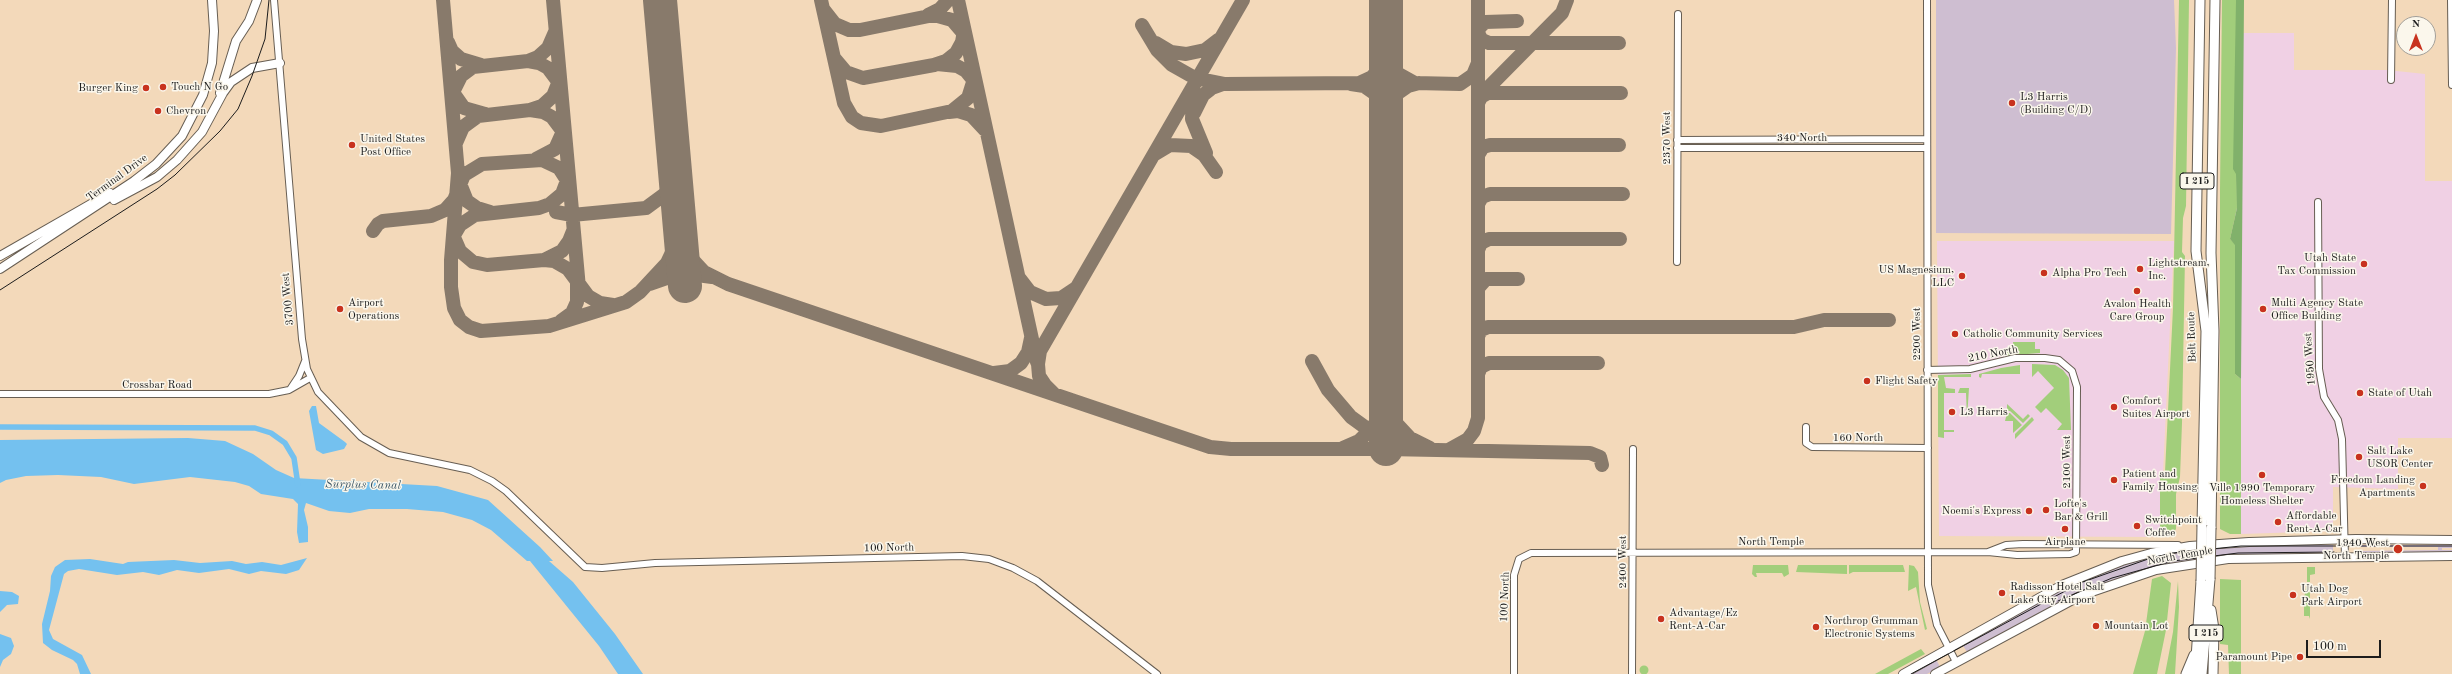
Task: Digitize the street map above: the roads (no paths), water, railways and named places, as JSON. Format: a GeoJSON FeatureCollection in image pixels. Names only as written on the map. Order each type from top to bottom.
{"type":"FeatureCollection","features":[{"type":"Feature","properties":{"kind":"highway","name":"Belt Route"},"geometry":{"type":"LineString","coordinates":[[2195,674],[2205,580],[2206,526],[2206,331],[2196,251],[2200,0]]}},
{"type":"Feature","properties":{"kind":"highway","name":"Belt Route"},"geometry":{"type":"LineString","coordinates":[[2206,526],[2214,331],[2211,253],[2215,0]]}},
{"type":"Feature","properties":{"kind":"highway","name":"Belt Route"},"geometry":{"type":"LineString","coordinates":[[2202,674],[2209,592],[2205,580]]}},
{"type":"Feature","properties":{"kind":"highway"},"geometry":{"type":"LineString","coordinates":[[2209,592],[2214,629],[2213,674]]}},
{"type":"Feature","properties":{"kind":"highway"},"geometry":{"type":"LineString","coordinates":[[2214,629],[2218,642],[2218,674]]}},
{"type":"Feature","properties":{"kind":"highway"},"geometry":{"type":"LineString","coordinates":[[2186,674],[2198,646]]}},
{"type":"Feature","properties":{"kind":"main road","name":"Terminal Drive"},"geometry":{"type":"LineString","coordinates":[[0,269],[89,213],[156,164],[175,145],[192,118],[203,95],[212,63],[214,48],[212,0]]}},
{"type":"Feature","properties":{"kind":"main road"},"geometry":{"type":"LineString","coordinates":[[218,102],[233,50],[249,21],[257,0]]}},
{"type":"Feature","properties":{"kind":"main road"},"geometry":{"type":"LineString","coordinates":[[89,213],[152,180],[177,160],[202,132],[226,87],[243,73],[256,66],[280,63]]}},
{"type":"Feature","properties":{"kind":"main road"},"geometry":{"type":"LineString","coordinates":[[0,256],[91,202],[134,181]]}},
{"type":"Feature","properties":{"kind":"main road","name":"North Temple"},"geometry":{"type":"LineString","coordinates":[[1903,674],[2082,576],[2122,561],[2161,550],[2190,546],[2345,540],[2452,540]]}},
{"type":"Feature","properties":{"kind":"main road","name":"North Temple"},"geometry":{"type":"LineString","coordinates":[[1935,674],[2080,596],[2156,570],[2228,559],[2452,556]]}},
{"type":"Feature","properties":{"kind":"street","name":"3700 West"},"geometry":{"type":"LineString","coordinates":[[274,0],[302,340],[310,378],[318,392],[350,428],[377,448],[404,458],[470,470],[492,481],[506,491],[585,567]]}},
{"type":"Feature","properties":{"kind":"street","name":"2200 West"},"geometry":{"type":"LineString","coordinates":[[1927,0],[1928,552],[1930,603],[1937,625],[1956,662]]}},
{"type":"Feature","properties":{"kind":"street"},"geometry":{"type":"LineString","coordinates":[[2392,0],[2392,80]]}},
{"type":"Feature","properties":{"kind":"street"},"geometry":{"type":"LineString","coordinates":[[2451,0],[2452,85]]}},
{"type":"Feature","properties":{"kind":"street","name":"2370 West"},"geometry":{"type":"LineString","coordinates":[[1677,262],[1678,14]]}},
{"type":"Feature","properties":{"kind":"street","name":"340 North"},"geometry":{"type":"LineString","coordinates":[[1677,140],[1928,139]]}},
{"type":"Feature","properties":{"kind":"street","name":"340 North"},"geometry":{"type":"LineString","coordinates":[[1677,148],[1928,148]]}},
{"type":"Feature","properties":{"kind":"street","name":"1950 West"},"geometry":{"type":"LineString","coordinates":[[2318,202],[2318,369],[2324,397],[2338,420],[2342,438],[2345,558]]}},
{"type":"Feature","properties":{"kind":"street","name":"210 North"},"geometry":{"type":"LineString","coordinates":[[1928,370],[1970,369],[2015,358],[2050,358],[2064,363],[2076,379]]}},
{"type":"Feature","properties":{"kind":"street"},"geometry":{"type":"LineString","coordinates":[[289,390],[299,376],[305,359]]}},
{"type":"Feature","properties":{"kind":"street","name":"Crossbar Road"},"geometry":{"type":"LineString","coordinates":[[0,394],[269,394],[289,390],[310,378]]}},
{"type":"Feature","properties":{"kind":"street","name":"2100 West"},"geometry":{"type":"LineString","coordinates":[[2076,379],[2077,544]]}},
{"type":"Feature","properties":{"kind":"street","name":"160 North"},"geometry":{"type":"LineString","coordinates":[[1806,427],[1806,443],[1812,448],[1928,448]]}},
{"type":"Feature","properties":{"kind":"street","name":"2400 West"},"geometry":{"type":"LineString","coordinates":[[1632,674],[1633,449]]}},
{"type":"Feature","properties":{"kind":"street","name":"North Temple"},"geometry":{"type":"LineString","coordinates":[[1988,552],[2006,545],[2077,544],[2190,546]]}},
{"type":"Feature","properties":{"kind":"street","name":"North Temple"},"geometry":{"type":"LineString","coordinates":[[1554,553],[1988,552],[2006,554],[2070,554],[2076,552],[2077,544]]}},
{"type":"Feature","properties":{"kind":"street","name":"100 North"},"geometry":{"type":"LineString","coordinates":[[1514,674],[1514,575],[1516,563],[1523,555],[1531,553],[1554,553]]}},
{"type":"Feature","properties":{"kind":"street","name":"100 North"},"geometry":{"type":"LineString","coordinates":[[585,567],[602,568],[655,563],[962,556],[989,559],[1013,568],[1037,581],[1157,674]]}},
{"type":"Feature","properties":{"kind":"water"},"geometry":{"type":"Polygon","coordinates":[[[312,406],[316,406],[319,423],[347,444],[344,449],[323,454],[316,450],[309,411],[312,406]]]}},
{"type":"Feature","properties":{"kind":"water","name":"Surplus Canal"},"geometry":{"type":"Polygon","coordinates":[[[188,438],[225,441],[253,454],[276,470],[294,478],[437,486],[488,500],[540,547],[553,561],[549,561],[573,582],[615,634],[643,674],[618,674],[599,646],[530,561],[527,561],[491,530],[472,520],[443,512],[407,509],[369,509],[350,513],[329,511],[306,503],[304,510],[308,527],[308,542],[299,543],[297,532],[298,504],[293,499],[261,494],[249,486],[235,482],[190,477],[134,484],[101,477],[58,475],[26,476],[6,480],[0,483],[0,440],[188,438]]]}},
{"type":"Feature","properties":{"kind":"water"},"geometry":{"type":"Polygon","coordinates":[[[307,558],[299,570],[286,574],[261,571],[249,574],[229,569],[199,573],[177,570],[159,575],[143,572],[117,575],[79,569],[68,571],[64,574],[49,630],[53,639],[82,655],[91,674],[80,674],[77,664],[73,660],[52,650],[43,643],[42,624],[50,591],[51,576],[55,567],[65,560],[90,559],[123,564],[128,562],[174,560],[200,563],[232,561],[246,564],[262,562],[281,565],[307,558]]]}},
{"type":"Feature","properties":{"kind":"water"},"geometry":{"type":"Polygon","coordinates":[[[0,591],[12,592],[19,596],[18,604],[7,605],[0,612],[0,591]]]}},
{"type":"Feature","properties":{"kind":"water"},"geometry":{"type":"Polygon","coordinates":[[[0,634],[11,638],[14,646],[11,654],[3,660],[0,667],[0,634]]]}},
{"type":"Feature","properties":{"kind":"waterway"},"geometry":{"type":"LineString","coordinates":[[0,427],[255,428],[271,433],[285,443],[294,458],[298,485]]}},
{"type":"Feature","properties":{"kind":"tram line"},"geometry":{"type":"LineString","coordinates":[[0,290],[157,189],[175,175],[220,131],[238,109],[252,76],[265,39],[269,0]]}},
{"type":"Feature","properties":{"kind":"tram line"},"geometry":{"type":"LineString","coordinates":[[1911,674],[2080,583],[2151,558],[2172,553],[2241,546],[2452,546]]}},
{"type":"Feature","properties":{"kind":"tram line"},"geometry":{"type":"LineString","coordinates":[[2058,601],[2112,578],[2173,561],[2238,553],[2334,552]]}},
{"type":"Feature","properties":{"kind":"place","name":"Touch N Go"},"geometry":{"type":"Point","coordinates":[163,87]}},
{"type":"Feature","properties":{"kind":"place","name":"Burger King"},"geometry":{"type":"Point","coordinates":[146,88]}},
{"type":"Feature","properties":{"kind":"place","name":"L3 Harris (Building C/D)"},"geometry":{"type":"Point","coordinates":[2012,103]}},
{"type":"Feature","properties":{"kind":"place","name":"Chevron"},"geometry":{"type":"Point","coordinates":[158,111]}},
{"type":"Feature","properties":{"kind":"place","name":"United States Post Office"},"geometry":{"type":"Point","coordinates":[352,145]}},
{"type":"Feature","properties":{"kind":"place","name":"Utah State Tax Commission"},"geometry":{"type":"Point","coordinates":[2364,264]}},
{"type":"Feature","properties":{"kind":"place","name":"Lightstream, Inc."},"geometry":{"type":"Point","coordinates":[2140,269]}},
{"type":"Feature","properties":{"kind":"place","name":"Alpha Pro Tech"},"geometry":{"type":"Point","coordinates":[2044,273]}},
{"type":"Feature","properties":{"kind":"place","name":"US Magnesium, LLC"},"geometry":{"type":"Point","coordinates":[1962,276]}},
{"type":"Feature","properties":{"kind":"place","name":"Avalon Health Care Group"},"geometry":{"type":"Point","coordinates":[2137,291]}},
{"type":"Feature","properties":{"kind":"place","name":"Airport Operations"},"geometry":{"type":"Point","coordinates":[340,309]}},
{"type":"Feature","properties":{"kind":"place","name":"Multi Agency State Office Building"},"geometry":{"type":"Point","coordinates":[2263,309]}},
{"type":"Feature","properties":{"kind":"place","name":"Catholic Community Services"},"geometry":{"type":"Point","coordinates":[1955,334]}},
{"type":"Feature","properties":{"kind":"place","name":"Flight Safety"},"geometry":{"type":"Point","coordinates":[1867,381]}},
{"type":"Feature","properties":{"kind":"place","name":"State of Utah"},"geometry":{"type":"Point","coordinates":[2360,393]}},
{"type":"Feature","properties":{"kind":"place","name":"Comfort Suites Airport"},"geometry":{"type":"Point","coordinates":[2114,407]}},
{"type":"Feature","properties":{"kind":"place","name":"L3 Harris"},"geometry":{"type":"Point","coordinates":[1952,412]}},
{"type":"Feature","properties":{"kind":"place","name":"Salt Lake USOR Center"},"geometry":{"type":"Point","coordinates":[2359,457]}},
{"type":"Feature","properties":{"kind":"place","name":"Ville 1990 Temporary Homeless Shelter"},"geometry":{"type":"Point","coordinates":[2262,475]}},
{"type":"Feature","properties":{"kind":"place","name":"Patient and Family Housing"},"geometry":{"type":"Point","coordinates":[2114,480]}},
{"type":"Feature","properties":{"kind":"place","name":"Freedom Landing Apartments"},"geometry":{"type":"Point","coordinates":[2423,486]}},
{"type":"Feature","properties":{"kind":"place","name":"Lofte's Bar & Grill"},"geometry":{"type":"Point","coordinates":[2046,510]}},
{"type":"Feature","properties":{"kind":"place","name":"Noemi's Express"},"geometry":{"type":"Point","coordinates":[2029,511]}},
{"type":"Feature","properties":{"kind":"place","name":"Affordable Rent-A-Car"},"geometry":{"type":"Point","coordinates":[2278,522]}},
{"type":"Feature","properties":{"kind":"place","name":"Switchpoint Coffee"},"geometry":{"type":"Point","coordinates":[2137,526]}},
{"type":"Feature","properties":{"kind":"place","name":"Airplane"},"geometry":{"type":"Point","coordinates":[2065,529]}},
{"type":"Feature","properties":{"kind":"place","name":"1940 West North Temple"},"geometry":{"type":"Point","coordinates":[2398,549]}},
{"type":"Feature","properties":{"kind":"place","name":"Radisson Hotel Salt Lake City Airport"},"geometry":{"type":"Point","coordinates":[2002,593]}},
{"type":"Feature","properties":{"kind":"place","name":"Utah Dog Park Airport"},"geometry":{"type":"Point","coordinates":[2293,595]}},
{"type":"Feature","properties":{"kind":"place","name":"Advantage/Ez Rent-A-Car"},"geometry":{"type":"Point","coordinates":[1661,619]}},
{"type":"Feature","properties":{"kind":"place","name":"Mountain Lot"},"geometry":{"type":"Point","coordinates":[2096,626]}},
{"type":"Feature","properties":{"kind":"place","name":"Northrop Grumman Electronic Systems"},"geometry":{"type":"Point","coordinates":[1816,627]}},
{"type":"Feature","properties":{"kind":"place","name":"Paramount Pipe"},"geometry":{"type":"Point","coordinates":[2300,657]}}]}
